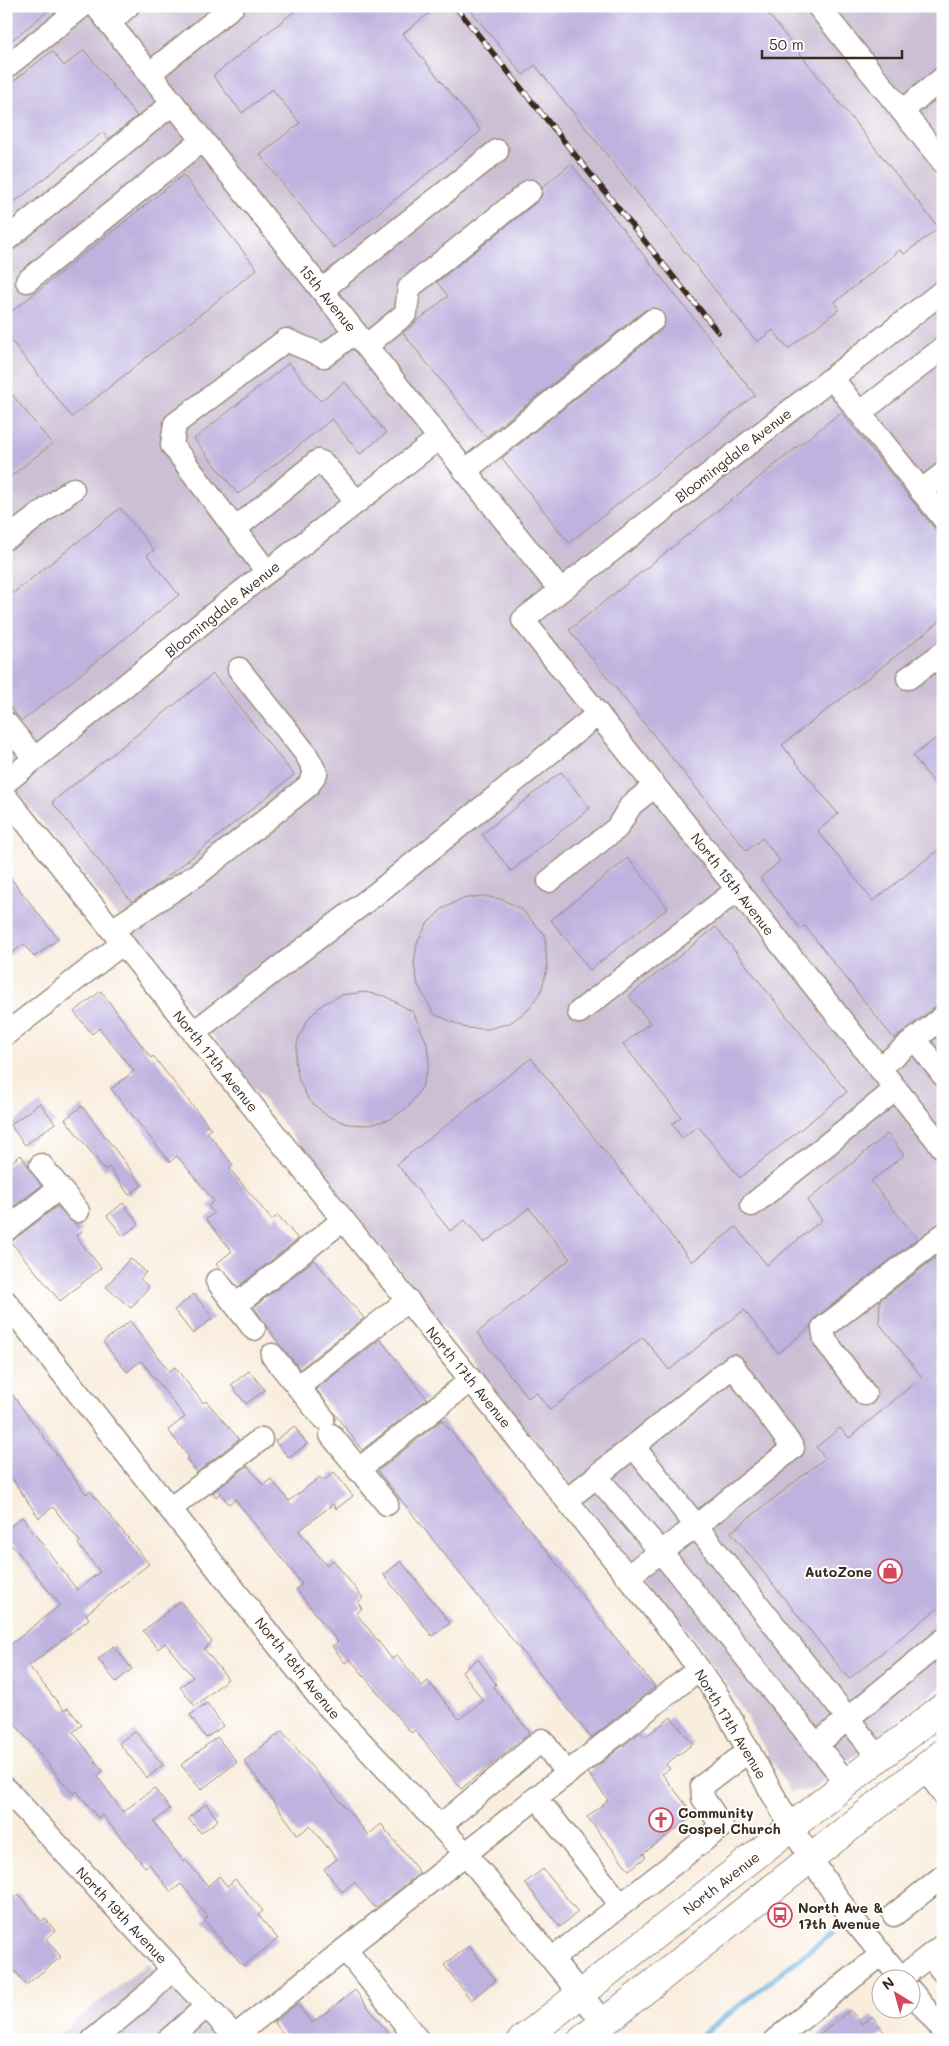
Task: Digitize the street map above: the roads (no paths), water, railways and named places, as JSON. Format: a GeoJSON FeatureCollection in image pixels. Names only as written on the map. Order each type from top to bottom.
{"type":"FeatureCollection","features":[{"type":"Feature","properties":{"kind":"main road","name":"North Avenue"},"geometry":{"type":"LineString","coordinates":[[522,2040],[943,1707]]}},
{"type":"Feature","properties":{"kind":"main road"},"geometry":{"type":"LineString","coordinates":[[582,2040],[933,1761]]}},
{"type":"Feature","properties":{"kind":"street"},"geometry":{"type":"LineString","coordinates":[[6,67],[82,6]]}},
{"type":"Feature","properties":{"kind":"street"},"geometry":{"type":"LineString","coordinates":[[102,14],[128,6]]}},
{"type":"Feature","properties":{"kind":"street"},"geometry":{"type":"LineString","coordinates":[[149,74],[233,6]]}},
{"type":"Feature","properties":{"kind":"street"},"geometry":{"type":"LineString","coordinates":[[818,6],[943,162]]}},
{"type":"Feature","properties":{"kind":"street","name":"15th Avenue"},"geometry":{"type":"LineString","coordinates":[[102,14],[560,590]]}},
{"type":"Feature","properties":{"kind":"street"},"geometry":{"type":"LineString","coordinates":[[902,111],[943,78]]}},
{"type":"Feature","properties":{"kind":"street"},"geometry":{"type":"LineString","coordinates":[[6,240],[173,103]]}},
{"type":"Feature","properties":{"kind":"street"},"geometry":{"type":"LineString","coordinates":[[27,281],[202,140]]}},
{"type":"Feature","properties":{"kind":"street"},"geometry":{"type":"LineString","coordinates":[[322,290],[497,151]]}},
{"type":"Feature","properties":{"kind":"street"},"geometry":{"type":"LineString","coordinates":[[267,572],[172,445],[175,424],[286,340],[324,356],[360,339],[406,313],[409,288],[530,191]]}},
{"type":"Feature","properties":{"kind":"street","name":"Bloomingdale Avenue"},"geometry":{"type":"LineString","coordinates":[[523,620],[943,291]]}},
{"type":"Feature","properties":{"kind":"street"},"geometry":{"type":"LineString","coordinates":[[465,471],[653,320]]}},
{"type":"Feature","properties":{"kind":"street"},"geometry":{"type":"LineString","coordinates":[[860,413],[943,348]]}},
{"type":"Feature","properties":{"kind":"street"},"geometry":{"type":"LineString","coordinates":[[832,378],[943,518]]}},
{"type":"Feature","properties":{"kind":"street","name":"Bloomingdale Avenue"},"geometry":{"type":"LineString","coordinates":[[6,782],[267,572],[439,438]]}},
{"type":"Feature","properties":{"kind":"street"},"geometry":{"type":"LineString","coordinates":[[235,529],[318,462],[323,463],[357,502]]}},
{"type":"Feature","properties":{"kind":"street"},"geometry":{"type":"LineString","coordinates":[[921,491],[943,474]]}},
{"type":"Feature","properties":{"kind":"street"},"geometry":{"type":"LineString","coordinates":[[6,538],[73,489]]}},
{"type":"Feature","properties":{"kind":"street","name":"North 15th Avenue"},"geometry":{"type":"LineString","coordinates":[[523,620],[943,1148]]}},
{"type":"Feature","properties":{"kind":"street"},"geometry":{"type":"LineString","coordinates":[[908,678],[943,653]]}},
{"type":"Feature","properties":{"kind":"street"},"geometry":{"type":"LineString","coordinates":[[6,1034],[117,936],[308,786],[316,773],[306,754],[239,669]]}},
{"type":"Feature","properties":{"kind":"street"},"geometry":{"type":"LineString","coordinates":[[194,1032],[414,863],[598,714]]}},
{"type":"Feature","properties":{"kind":"street"},"geometry":{"type":"LineString","coordinates":[[6,723],[35,759]]}},
{"type":"Feature","properties":{"kind":"street"},"geometry":{"type":"LineString","coordinates":[[550,881],[617,828],[631,805],[655,786]]}},
{"type":"Feature","properties":{"kind":"street","name":"North 17th Avenue"},"geometry":{"type":"LineString","coordinates":[[6,797],[628,1576],[699,1669],[718,1696],[791,1827],[847,1912],[893,1968]]}},
{"type":"Feature","properties":{"kind":"street"},"geometry":{"type":"LineString","coordinates":[[579,1012],[737,890]]}},
{"type":"Feature","properties":{"kind":"street"},"geometry":{"type":"LineString","coordinates":[[879,1068],[943,1016]]}},
{"type":"Feature","properties":{"kind":"street"},"geometry":{"type":"LineString","coordinates":[[915,1038],[943,1075]]}},
{"type":"Feature","properties":{"kind":"street"},"geometry":{"type":"LineString","coordinates":[[752,1205],[896,1089]]}},
{"type":"Feature","properties":{"kind":"street"},"geometry":{"type":"LineString","coordinates":[[41,1165],[78,1211]]}},
{"type":"Feature","properties":{"kind":"street"},"geometry":{"type":"LineString","coordinates":[[6,1230],[59,1188]]}},
{"type":"Feature","properties":{"kind":"street"},"geometry":{"type":"LineString","coordinates":[[236,1305],[343,1220]]}},
{"type":"Feature","properties":{"kind":"street"},"geometry":{"type":"LineString","coordinates":[[865,1394],[825,1340],[824,1328],[943,1235]]}},
{"type":"Feature","properties":{"kind":"street"},"geometry":{"type":"LineString","coordinates":[[217,1281],[254,1329]]}},
{"type":"Feature","properties":{"kind":"street"},"geometry":{"type":"LineString","coordinates":[[298,1387],[408,1300]]}},
{"type":"Feature","properties":{"kind":"street","name":"North 18th Avenue"},"geometry":{"type":"LineString","coordinates":[[6,1302],[319,1697],[466,1854],[604,2023]]}},
{"type":"Feature","properties":{"kind":"street"},"geometry":{"type":"LineString","coordinates":[[272,1355],[298,1387],[358,1470],[387,1504]]}},
{"type":"Feature","properties":{"kind":"street"},"geometry":{"type":"LineString","coordinates":[[567,1500],[733,1366],[793,1448],[695,1527],[628,1576]]}},
{"type":"Feature","properties":{"kind":"street"},"geometry":{"type":"LineString","coordinates":[[358,1470],[471,1380]]}},
{"type":"Feature","properties":{"kind":"street"},"geometry":{"type":"LineString","coordinates":[[170,1509],[261,1438]]}},
{"type":"Feature","properties":{"kind":"street"},"geometry":{"type":"LineString","coordinates":[[634,1447],[695,1527],[879,1758]]}},
{"type":"Feature","properties":{"kind":"street"},"geometry":{"type":"LineString","coordinates":[[597,1476],[661,1552],[847,1783]]}},
{"type":"Feature","properties":{"kind":"street"},"geometry":{"type":"LineString","coordinates":[[817,1744],[943,1640]]}},
{"type":"Feature","properties":{"kind":"street"},"geometry":{"type":"LineString","coordinates":[[234,2039],[699,1669]]}},
{"type":"Feature","properties":{"kind":"street"},"geometry":{"type":"LineString","coordinates":[[440,1826],[542,1740],[567,1774]]}},
{"type":"Feature","properties":{"kind":"street"},"geometry":{"type":"LineString","coordinates":[[552,1959],[722,1826],[702,1798],[702,1786],[749,1751]]}},
{"type":"Feature","properties":{"kind":"street"},"geometry":{"type":"LineString","coordinates":[[933,1761],[943,1793]]}},
{"type":"Feature","properties":{"kind":"street","name":"North 19th Avenue"},"geometry":{"type":"LineString","coordinates":[[6,1789],[207,2006],[234,2039]]}},
{"type":"Feature","properties":{"kind":"street"},"geometry":{"type":"LineString","coordinates":[[547,1811],[621,1905]]}},
{"type":"Feature","properties":{"kind":"street"},"geometry":{"type":"LineString","coordinates":[[894,1915],[943,1876]]}},
{"type":"Feature","properties":{"kind":"street"},"geometry":{"type":"LineString","coordinates":[[345,1949],[418,2040]]}},
{"type":"Feature","properties":{"kind":"street"},"geometry":{"type":"LineString","coordinates":[[785,2037],[877,1949]]}},
{"type":"Feature","properties":{"kind":"street"},"geometry":{"type":"LineString","coordinates":[[920,1968],[938,1958]]}},
{"type":"Feature","properties":{"kind":"street"},"geometry":{"type":"LineString","coordinates":[[93,2040],[145,1997],[172,1968]]}},
{"type":"Feature","properties":{"kind":"street"},"geometry":{"type":"LineString","coordinates":[[922,2005],[943,2031]]}},
{"type":"Feature","properties":{"kind":"street"},"geometry":{"type":"LineString","coordinates":[[168,2040],[207,2006]]}},
{"type":"Feature","properties":{"kind":"waterway"},"geometry":{"type":"LineString","coordinates":[[695,2040],[832,1933]]}},
{"type":"Feature","properties":{"kind":"railway"},"geometry":{"type":"LineString","coordinates":[[455,6],[718,332]]}},
{"type":"Feature","properties":{"kind":"place","name":"AutoZone"},"geometry":{"type":"Point","coordinates":[890,1571]}},
{"type":"Feature","properties":{"kind":"place","name":"Community Gospel Church"},"geometry":{"type":"Point","coordinates":[661,1820]}},
{"type":"Feature","properties":{"kind":"place","name":"North Ave & 17th Avenue"},"geometry":{"type":"Point","coordinates":[780,1915]}}]}
